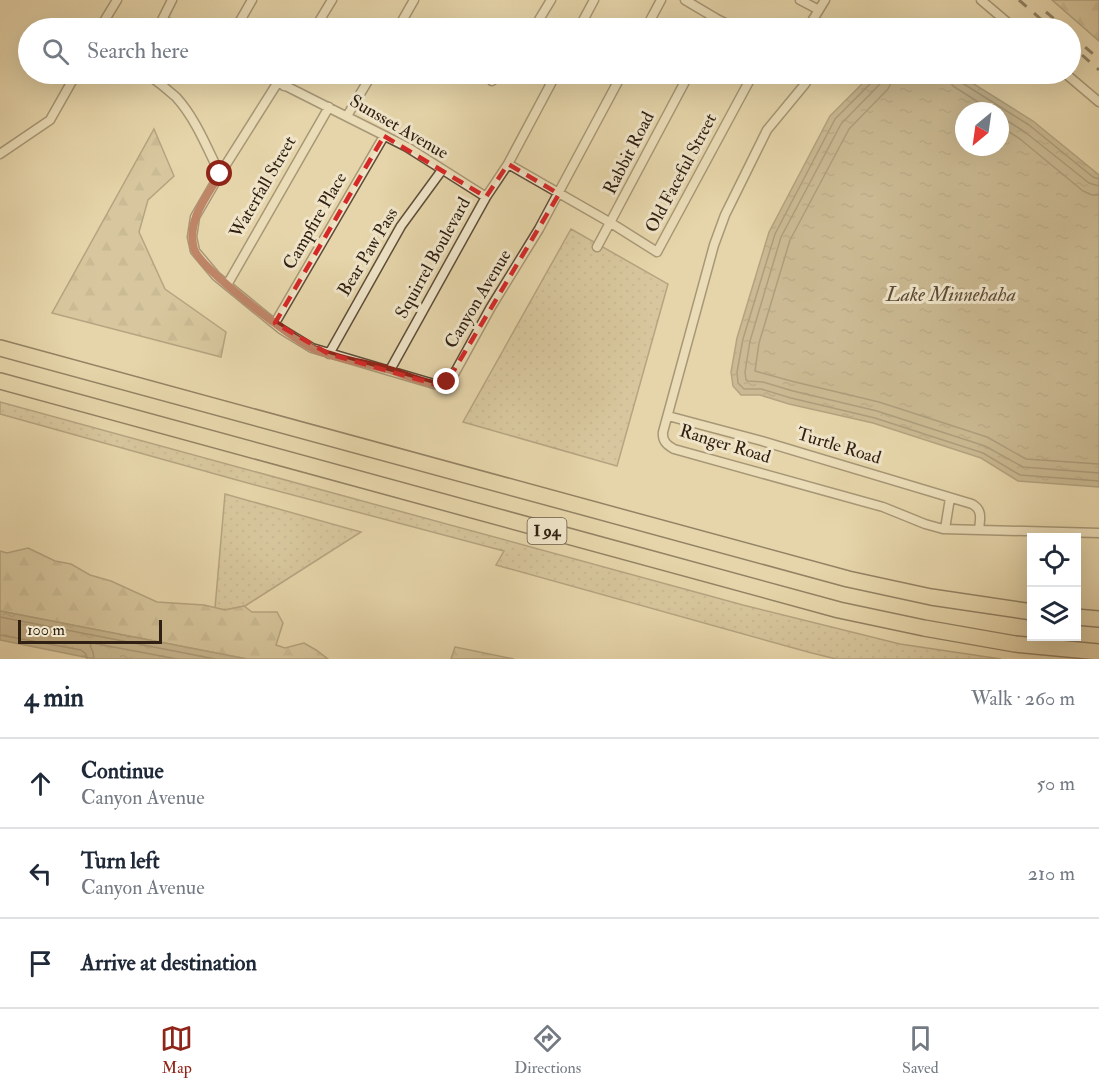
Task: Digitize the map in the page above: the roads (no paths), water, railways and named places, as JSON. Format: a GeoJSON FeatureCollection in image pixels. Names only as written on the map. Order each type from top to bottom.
{"type":"FeatureCollection","features":[{"type":"Feature","properties":{"kind":"highway","name":"I 94"},"geometry":{"type":"LineString","coordinates":[[0,348],[848,579],[931,597],[1027,611]]}},
{"type":"Feature","properties":{"kind":"highway","name":"I 94"},"geometry":{"type":"LineString","coordinates":[[0,381],[839,610],[1015,644],[1099,651]]}},
{"type":"Feature","properties":{"kind":"highway"},"geometry":{"type":"LineString","coordinates":[[1081,617],[1099,619]]}},
{"type":"Feature","properties":{"kind":"street"},"geometry":{"type":"LineString","coordinates":[[106,18],[117,0]]}},
{"type":"Feature","properties":{"kind":"street"},"geometry":{"type":"LineString","coordinates":[[163,18],[172,0]]}},
{"type":"Feature","properties":{"kind":"street"},"geometry":{"type":"LineString","coordinates":[[242,18],[252,0]]}},
{"type":"Feature","properties":{"kind":"street"},"geometry":{"type":"LineString","coordinates":[[321,18],[332,0]]}},
{"type":"Feature","properties":{"kind":"street"},"geometry":{"type":"LineString","coordinates":[[404,18],[414,0]]}},
{"type":"Feature","properties":{"kind":"street"},"geometry":{"type":"LineString","coordinates":[[540,18],[551,0]]}},
{"type":"Feature","properties":{"kind":"street"},"geometry":{"type":"LineString","coordinates":[[584,18],[594,0]]}},
{"type":"Feature","properties":{"kind":"street"},"geometry":{"type":"LineString","coordinates":[[651,18],[661,0]]}},
{"type":"Feature","properties":{"kind":"street"},"geometry":{"type":"LineString","coordinates":[[685,0],[714,18]]}},
{"type":"Feature","properties":{"kind":"street"},"geometry":{"type":"LineString","coordinates":[[800,0],[819,10]]}},
{"type":"Feature","properties":{"kind":"street"},"geometry":{"type":"LineString","coordinates":[[814,18],[825,0]]}},
{"type":"Feature","properties":{"kind":"street"},"geometry":{"type":"LineString","coordinates":[[981,0],[1002,18]]}},
{"type":"Feature","properties":{"kind":"street"},"geometry":{"type":"LineString","coordinates":[[0,154],[50,120],[70,84]]}},
{"type":"Feature","properties":{"kind":"street"},"geometry":{"type":"LineString","coordinates":[[160,84],[176,97],[188,113],[200,132],[220,174]]}},
{"type":"Feature","properties":{"kind":"street","name":"Canyon Avenue"},"geometry":{"type":"LineString","coordinates":[[281,84],[220,174],[195,217],[192,237],[195,251],[216,276],[275,323],[312,348],[434,384],[444,384],[450,380],[559,194],[617,84]]}},
{"type":"Feature","properties":{"kind":"street","name":"Sunsset Avenue"},"geometry":{"type":"LineString","coordinates":[[281,84],[407,147],[486,197]]}},
{"type":"Feature","properties":{"kind":"street"},"geometry":{"type":"LineString","coordinates":[[347,116],[366,84]]}},
{"type":"Feature","properties":{"kind":"street"},"geometry":{"type":"LineString","coordinates":[[508,164],[551,84]]}},
{"type":"Feature","properties":{"kind":"street","name":"Rabbit Road"},"geometry":{"type":"LineString","coordinates":[[597,247],[684,84]]}},
{"type":"Feature","properties":{"kind":"street","name":"Old Faceful Street"},"geometry":{"type":"LineString","coordinates":[[508,164],[657,252],[748,84]]}},
{"type":"Feature","properties":{"kind":"street","name":"Ranger Road"},"geometry":{"type":"LineString","coordinates":[[805,84],[767,130],[725,215],[714,245],[668,416],[663,436],[666,443],[674,448],[883,507],[925,524],[945,529],[1099,533]]}},
{"type":"Feature","properties":{"kind":"street"},"geometry":{"type":"LineString","coordinates":[[1078,84],[1099,102]]}},
{"type":"Feature","properties":{"kind":"street","name":"Waterfall Street"},"geometry":{"type":"LineString","coordinates":[[227,285],[329,107]]}},
{"type":"Feature","properties":{"kind":"street","name":"Campfire Place"},"geometry":{"type":"LineString","coordinates":[[275,323],[384,136]]}},
{"type":"Feature","properties":{"kind":"street","name":"Squirrel Boulevard"},"geometry":{"type":"LineString","coordinates":[[390,370],[486,197],[508,164]]}},
{"type":"Feature","properties":{"kind":"street","name":"Bear Paw Pass"},"geometry":{"type":"LineString","coordinates":[[328,354],[401,226],[442,170]]}},
{"type":"Feature","properties":{"kind":"street","name":"Turtle Road"},"geometry":{"type":"LineString","coordinates":[[668,416],[762,441],[972,504],[979,509],[979,530]]}},
{"type":"Feature","properties":{"kind":"street"},"geometry":{"type":"LineString","coordinates":[[945,529],[950,498]]}},
{"type":"Feature","properties":{"kind":"water","name":"Lake Minnehaha"},"geometry":{"type":"Polygon","coordinates":[[[862,84],[974,84],[1003,102],[955,102],[955,156],[1009,156],[1009,106],[1033,121],[1099,175],[1099,487],[1018,481],[981,458],[873,423],[760,395],[741,395],[733,386],[731,372],[737,338],[769,232],[830,116],[862,84]]]}},
{"type":"Feature","properties":{"kind":"water"},"geometry":{"type":"Polygon","coordinates":[[[0,611],[247,659],[94,659],[0,640],[0,611]]]}},
{"type":"Feature","properties":{"kind":"railway"},"geometry":{"type":"LineString","coordinates":[[1019,0],[1040,18]]}},
{"type":"Feature","properties":{"kind":"railway"},"geometry":{"type":"LineString","coordinates":[[1046,12],[1053,18]]}},
{"type":"Feature","properties":{"kind":"railway"},"geometry":{"type":"LineString","coordinates":[[1081,43],[1099,59]]}},
{"type":"Feature","properties":{"kind":"railway"},"geometry":{"type":"LineString","coordinates":[[1082,55],[1099,70]]}}]}
